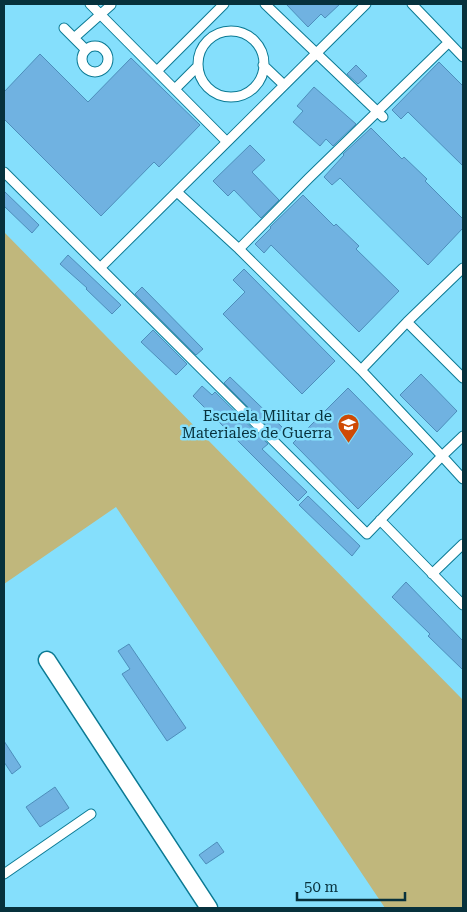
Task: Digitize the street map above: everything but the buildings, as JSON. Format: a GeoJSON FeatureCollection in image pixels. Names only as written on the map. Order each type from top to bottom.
{"type":"FeatureCollection","features":[{"type":"Feature","properties":{"kind":"street"},"geometry":{"type":"LineString","coordinates":[[47,660],[209,908]]}},
{"type":"Feature","properties":{"kind":"lane"},"geometry":{"type":"LineString","coordinates":[[90,4],[227,142]]}},
{"type":"Feature","properties":{"kind":"lane"},"geometry":{"type":"LineString","coordinates":[[156,71],[224,4]]}},
{"type":"Feature","properties":{"kind":"lane"},"geometry":{"type":"LineString","coordinates":[[265,4],[380,114]]}},
{"type":"Feature","properties":{"kind":"lane"},"geometry":{"type":"LineString","coordinates":[[101,267],[366,4]]}},
{"type":"Feature","properties":{"kind":"lane"},"geometry":{"type":"LineString","coordinates":[[412,4],[463,57]]}},
{"type":"Feature","properties":{"kind":"lane"},"geometry":{"type":"LineString","coordinates":[[74,38],[111,5]]}},
{"type":"Feature","properties":{"kind":"lane"},"geometry":{"type":"LineString","coordinates":[[64,28],[86,50]]}},
{"type":"Feature","properties":{"kind":"lane"},"geometry":{"type":"LineString","coordinates":[[234,31],[244,33],[253,39],[259,47],[264,65],[256,86],[239,96],[228,97],[218,95],[210,90],[203,82],[198,66],[200,52],[205,42],[218,33],[234,31]]}},
{"type":"Feature","properties":{"kind":"lane"},"geometry":{"type":"LineString","coordinates":[[239,249],[380,114],[448,43]]}},
{"type":"Feature","properties":{"kind":"lane"},"geometry":{"type":"LineString","coordinates":[[264,65],[284,85]]}},
{"type":"Feature","properties":{"kind":"lane"},"geometry":{"type":"LineString","coordinates":[[175,89],[198,66]]}},
{"type":"Feature","properties":{"kind":"lane"},"geometry":{"type":"LineString","coordinates":[[4,172],[367,534],[463,436]]}},
{"type":"Feature","properties":{"kind":"lane"},"geometry":{"type":"LineString","coordinates":[[177,192],[239,249],[361,370],[463,479]]}},
{"type":"Feature","properties":{"kind":"lane"},"geometry":{"type":"LineString","coordinates":[[361,370],[463,268]]}},
{"type":"Feature","properties":{"kind":"lane"},"geometry":{"type":"LineString","coordinates":[[407,322],[463,378]]}},
{"type":"Feature","properties":{"kind":"lane"},"geometry":{"type":"LineString","coordinates":[[380,520],[463,605]]}},
{"type":"Feature","properties":{"kind":"lane"},"geometry":{"type":"LineString","coordinates":[[432,574],[463,544]]}},
{"type":"Feature","properties":{"kind":"lane"},"geometry":{"type":"LineString","coordinates":[[4,874],[91,814]]}},
{"type":"Feature","properties":{"kind":"shaded area"},"geometry":{"type":"Polygon","coordinates":[[[4,232],[463,700],[463,908],[385,908],[116,507],[4,584],[4,232]]]}},
{"type":"Feature","properties":{"kind":"place","name":"Escuela Militar de Materiales de Guerra"},"geometry":{"type":"Point","coordinates":[348,444]}}]}
